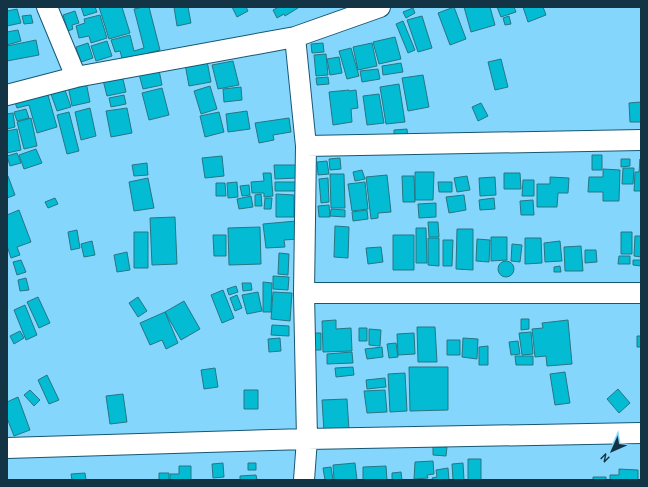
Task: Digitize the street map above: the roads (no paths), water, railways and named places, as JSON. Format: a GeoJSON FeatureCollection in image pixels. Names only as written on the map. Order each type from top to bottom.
{"type":"FeatureCollection","features":[{"type":"Feature","properties":{"kind":"street"},"geometry":{"type":"LineString","coordinates":[[47,7],[76,77]]}},
{"type":"Feature","properties":{"kind":"street"},"geometry":{"type":"LineString","coordinates":[[7,95],[76,77],[295,37],[380,7]]}},
{"type":"Feature","properties":{"kind":"street"},"geometry":{"type":"LineString","coordinates":[[295,37],[306,146],[304,293],[307,439],[304,480]]}},
{"type":"Feature","properties":{"kind":"street"},"geometry":{"type":"LineString","coordinates":[[306,146],[641,140]]}},
{"type":"Feature","properties":{"kind":"street"},"geometry":{"type":"LineString","coordinates":[[304,293],[641,292]]}},
{"type":"Feature","properties":{"kind":"street"},"geometry":{"type":"LineString","coordinates":[[7,448],[307,439],[641,433]]}}]}
